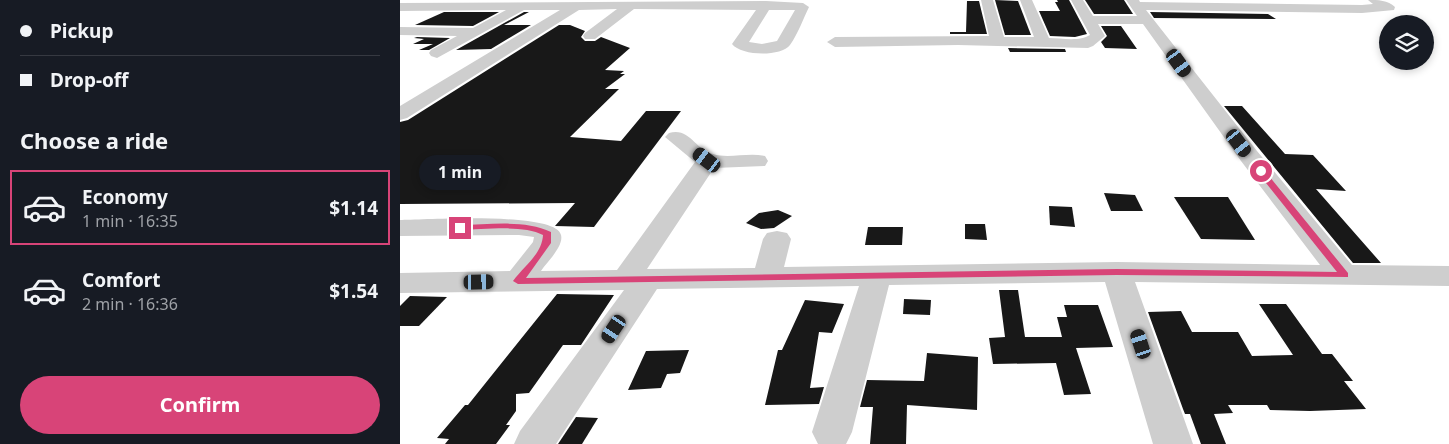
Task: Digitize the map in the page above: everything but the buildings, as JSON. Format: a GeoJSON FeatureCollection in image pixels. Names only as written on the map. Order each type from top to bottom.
{"type":"FeatureCollection","features":[{"type":"Feature","properties":{"kind":"street"},"geometry":{"type":"LineString","coordinates":[[400,3],[407,0]]}},
{"type":"Feature","properties":{"kind":"street"},"geometry":{"type":"LineString","coordinates":[[536,7],[548,0]]}},
{"type":"Feature","properties":{"kind":"street"},"geometry":{"type":"LineString","coordinates":[[987,0],[998,41]]}},
{"type":"Feature","properties":{"kind":"street"},"geometry":{"type":"LineString","coordinates":[[1026,0],[1043,42]]}},
{"type":"Feature","properties":{"kind":"street"},"geometry":{"type":"LineString","coordinates":[[836,42],[902,45],[998,41],[1076,43],[1094,40],[1098,36],[1077,0]]}},
{"type":"Feature","properties":{"kind":"street"},"geometry":{"type":"LineString","coordinates":[[1088,20],[1139,9],[1388,8],[1374,0]]}},
{"type":"Feature","properties":{"kind":"street"},"geometry":{"type":"LineString","coordinates":[[590,36],[630,5]]}},
{"type":"Feature","properties":{"kind":"street"},"geometry":{"type":"LineString","coordinates":[[400,7],[766,5],[798,6],[804,8],[781,46],[758,48],[741,46],[766,5]]}},
{"type":"Feature","properties":{"kind":"street"},"geometry":{"type":"LineString","coordinates":[[400,114],[574,6]]}},
{"type":"Feature","properties":{"kind":"street"},"geometry":{"type":"LineString","coordinates":[[400,46],[443,50],[521,7]]}},
{"type":"Feature","properties":{"kind":"street"},"geometry":{"type":"LineString","coordinates":[[1139,9],[1249,156],[1344,275]]}},
{"type":"Feature","properties":{"kind":"street"},"geometry":{"type":"LineString","coordinates":[[400,19],[498,20]]}},
{"type":"Feature","properties":{"kind":"street"},"geometry":{"type":"LineString","coordinates":[[902,45],[903,24]]}},
{"type":"Feature","properties":{"kind":"street"},"geometry":{"type":"LineString","coordinates":[[400,31],[476,32]]}},
{"type":"Feature","properties":{"kind":"street"},"geometry":{"type":"LineString","coordinates":[[676,137],[707,160],[757,161]]}},
{"type":"Feature","properties":{"kind":"street"},"geometry":{"type":"LineString","coordinates":[[534,444],[637,279],[707,160]]}},
{"type":"Feature","properties":{"kind":"street"},"geometry":{"type":"LineString","coordinates":[[400,228],[519,227],[539,229],[548,234],[547,243],[518,281]]}},
{"type":"Feature","properties":{"kind":"street"},"geometry":{"type":"LineString","coordinates":[[767,277],[777,239]]}},
{"type":"Feature","properties":{"kind":"street"},"geometry":{"type":"LineString","coordinates":[[1117,272],[1173,444]]}},
{"type":"Feature","properties":{"kind":"street"},"geometry":{"type":"LineString","coordinates":[[400,283],[1117,272],[1449,276]]}},
{"type":"Feature","properties":{"kind":"street"},"geometry":{"type":"LineString","coordinates":[[832,432],[877,276]]}},
{"type":"Feature","properties":{"kind":"route"},"geometry":{"type":"LineString","coordinates":[[460,228],[519,227],[539,229],[548,234],[547,243],[518,281],[1117,272],[1344,275],[1261,171]]}}]}
